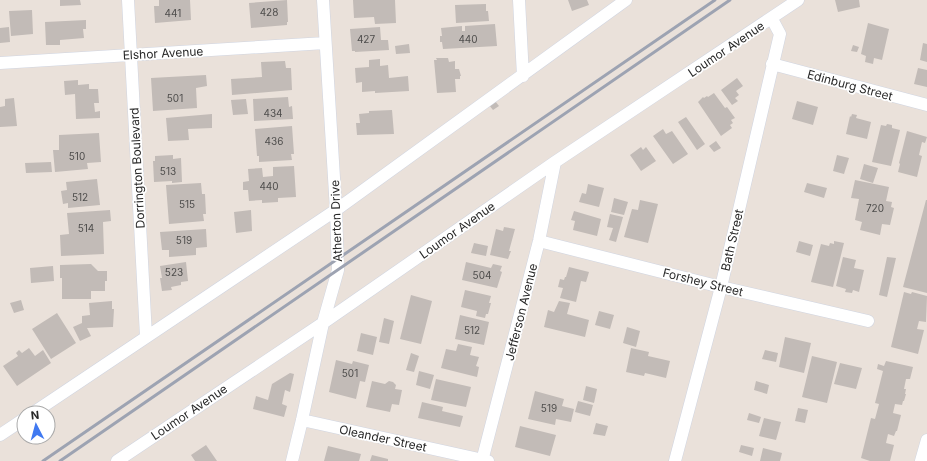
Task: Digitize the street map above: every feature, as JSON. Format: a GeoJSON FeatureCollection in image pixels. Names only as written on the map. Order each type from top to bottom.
{"type":"FeatureCollection","features":[{"type":"Feature","properties":{"kind":"street","name":"Dorrington Boulevard"},"geometry":{"type":"LineString","coordinates":[[128,0],[146,336]]}},
{"type":"Feature","properties":{"kind":"street","name":"Atherton Drive"},"geometry":{"type":"LineString","coordinates":[[292,461],[323,323],[338,270],[336,210],[323,0]]}},
{"type":"Feature","properties":{"kind":"street"},"geometry":{"type":"LineString","coordinates":[[519,0],[523,76]]}},
{"type":"Feature","properties":{"kind":"street"},"geometry":{"type":"LineString","coordinates":[[45,405],[336,210],[626,0]]}},
{"type":"Feature","properties":{"kind":"street","name":"Loumor Avenue"},"geometry":{"type":"LineString","coordinates":[[117,461],[323,323],[556,162],[772,19],[798,0]]}},
{"type":"Feature","properties":{"kind":"street","name":"Bath Street"},"geometry":{"type":"LineString","coordinates":[[675,461],[721,287],[780,34],[772,19]]}},
{"type":"Feature","properties":{"kind":"street","name":"Elshor Avenue"},"geometry":{"type":"LineString","coordinates":[[0,63],[325,43]]}},
{"type":"Feature","properties":{"kind":"street","name":"Edinburg Street"},"geometry":{"type":"LineString","coordinates":[[772,64],[927,105]]}},
{"type":"Feature","properties":{"kind":"street","name":"Jefferson Avenue"},"geometry":{"type":"LineString","coordinates":[[484,461],[539,241],[556,162]]}},
{"type":"Feature","properties":{"kind":"street","name":"Forshey Street"},"geometry":{"type":"LineString","coordinates":[[539,241],[721,287],[868,321]]}},
{"type":"Feature","properties":{"kind":"street","name":"Oleander Street"},"geometry":{"type":"LineString","coordinates":[[302,420],[484,461]]}},
{"type":"Feature","properties":{"kind":"street"},"geometry":{"type":"LineString","coordinates":[[0,435],[16,424]]}},
{"type":"Feature","properties":{"kind":"street"},"geometry":{"type":"LineString","coordinates":[[921,461],[927,440]]}},
{"type":"Feature","properties":{"kind":"building"},"geometry":{"type":"Polygon","coordinates":[[[60,0],[80,0],[81,5],[60,6],[60,0]]]}},
{"type":"Feature","properties":{"kind":"building"},"geometry":{"type":"Polygon","coordinates":[[[159,0],[190,0],[191,20],[155,23],[154,6],[159,6],[159,0]]]}},
{"type":"Feature","properties":{"kind":"building"},"geometry":{"type":"Polygon","coordinates":[[[287,0],[287,25],[251,28],[249,3],[287,0]]]}},
{"type":"Feature","properties":{"kind":"building"},"geometry":{"type":"Polygon","coordinates":[[[353,0],[395,0],[396,23],[375,24],[374,17],[354,18],[353,0]]]}},
{"type":"Feature","properties":{"kind":"building"},"geometry":{"type":"Polygon","coordinates":[[[568,0],[587,0],[589,5],[572,11],[568,0]]]}},
{"type":"Feature","properties":{"kind":"building"},"geometry":{"type":"Polygon","coordinates":[[[835,0],[859,0],[860,7],[838,12],[835,0]]]}},
{"type":"Feature","properties":{"kind":"building"},"geometry":{"type":"Polygon","coordinates":[[[486,4],[486,11],[488,11],[489,21],[456,23],[455,5],[486,4]]]}},
{"type":"Feature","properties":{"kind":"building"},"geometry":{"type":"Polygon","coordinates":[[[32,10],[33,34],[11,36],[9,11],[32,10]]]}},
{"type":"Feature","properties":{"kind":"building"},"geometry":{"type":"Polygon","coordinates":[[[86,20],[86,29],[83,29],[84,38],[60,40],[60,45],[46,45],[45,22],[86,20]]]}},
{"type":"Feature","properties":{"kind":"building"},"geometry":{"type":"Polygon","coordinates":[[[868,23],[889,29],[882,60],[874,58],[873,64],[865,62],[866,56],[861,54],[868,23]]]}},
{"type":"Feature","properties":{"kind":"building"},"geometry":{"type":"Polygon","coordinates":[[[495,24],[497,46],[443,49],[442,42],[440,42],[440,36],[442,36],[441,28],[462,26],[462,31],[465,31],[465,26],[495,24]]]}},
{"type":"Feature","properties":{"kind":"building"},"geometry":{"type":"Polygon","coordinates":[[[9,27],[10,42],[0,43],[0,28],[9,27]]]}},
{"type":"Feature","properties":{"kind":"building"},"geometry":{"type":"Polygon","coordinates":[[[380,27],[381,40],[388,40],[389,50],[352,51],[350,29],[380,27]]]}},
{"type":"Feature","properties":{"kind":"building"},"geometry":{"type":"Polygon","coordinates":[[[923,43],[927,44],[927,62],[920,60],[923,43]]]}},
{"type":"Feature","properties":{"kind":"building"},"geometry":{"type":"Polygon","coordinates":[[[409,44],[410,53],[396,54],[395,46],[409,44]]]}},
{"type":"Feature","properties":{"kind":"building"},"geometry":{"type":"Polygon","coordinates":[[[853,45],[859,47],[857,52],[851,51],[853,45]]]}},
{"type":"Feature","properties":{"kind":"building"},"geometry":{"type":"Polygon","coordinates":[[[436,58],[448,58],[449,62],[455,61],[455,69],[459,69],[461,76],[460,79],[455,79],[456,92],[437,93],[434,60],[437,60],[436,58]]]}},
{"type":"Feature","properties":{"kind":"building"},"geometry":{"type":"Polygon","coordinates":[[[380,59],[380,66],[388,65],[389,78],[408,76],[409,91],[375,93],[375,91],[362,92],[362,82],[356,83],[355,68],[369,67],[369,60],[380,59]]]}},
{"type":"Feature","properties":{"kind":"building"},"geometry":{"type":"Polygon","coordinates":[[[285,61],[286,68],[291,68],[292,90],[232,95],[231,79],[262,77],[261,62],[285,61]]]}},
{"type":"Feature","properties":{"kind":"building"},"geometry":{"type":"Polygon","coordinates":[[[918,68],[927,70],[927,87],[914,84],[918,68]]]}},
{"type":"Feature","properties":{"kind":"building"},"geometry":{"type":"Polygon","coordinates":[[[206,75],[207,86],[196,88],[197,108],[153,111],[151,78],[206,75]]]}},
{"type":"Feature","properties":{"kind":"building"},"geometry":{"type":"Polygon","coordinates":[[[737,78],[743,86],[736,91],[739,95],[735,98],[738,101],[732,105],[721,90],[737,78]]]}},
{"type":"Feature","properties":{"kind":"building"},"geometry":{"type":"Polygon","coordinates":[[[78,80],[78,85],[89,84],[89,89],[98,89],[99,103],[94,103],[95,112],[100,111],[100,118],[76,119],[75,94],[65,95],[64,81],[78,80]]]}},
{"type":"Feature","properties":{"kind":"building"},"geometry":{"type":"Polygon","coordinates":[[[714,93],[725,108],[727,107],[735,118],[731,120],[733,123],[730,125],[732,128],[721,136],[698,102],[703,97],[708,97],[714,93]]]}},
{"type":"Feature","properties":{"kind":"building"},"geometry":{"type":"Polygon","coordinates":[[[288,97],[289,107],[292,106],[293,119],[254,121],[253,99],[288,97]]]}},
{"type":"Feature","properties":{"kind":"building"},"geometry":{"type":"Polygon","coordinates":[[[14,98],[17,126],[0,127],[0,107],[5,106],[5,99],[14,98]]]}},
{"type":"Feature","properties":{"kind":"building"},"geometry":{"type":"Polygon","coordinates":[[[246,99],[248,114],[233,115],[231,100],[246,99]]]}},
{"type":"Feature","properties":{"kind":"building"},"geometry":{"type":"Polygon","coordinates":[[[495,101],[499,106],[493,110],[489,105],[495,101]]]}},
{"type":"Feature","properties":{"kind":"building"},"geometry":{"type":"Polygon","coordinates":[[[797,101],[818,107],[813,125],[792,119],[797,101]]]}},
{"type":"Feature","properties":{"kind":"building"},"geometry":{"type":"Polygon","coordinates":[[[392,110],[394,134],[357,135],[356,123],[360,123],[359,114],[369,113],[369,111],[392,110]]]}},
{"type":"Feature","properties":{"kind":"building"},"geometry":{"type":"Polygon","coordinates":[[[212,114],[212,128],[188,129],[189,140],[168,141],[166,118],[212,114]]]}},
{"type":"Feature","properties":{"kind":"building"},"geometry":{"type":"Polygon","coordinates":[[[852,114],[857,115],[856,118],[871,122],[867,139],[846,134],[850,116],[851,117],[852,114]]]}},
{"type":"Feature","properties":{"kind":"building"},"geometry":{"type":"Polygon","coordinates":[[[686,117],[705,144],[697,150],[678,122],[686,117]]]}},
{"type":"Feature","properties":{"kind":"building"},"geometry":{"type":"Polygon","coordinates":[[[887,124],[892,125],[892,128],[900,130],[891,166],[872,162],[881,125],[886,126],[887,124]]]}},
{"type":"Feature","properties":{"kind":"building"},"geometry":{"type":"Polygon","coordinates":[[[292,126],[294,154],[291,154],[292,160],[259,162],[259,156],[257,156],[255,129],[292,126]]]}},
{"type":"Feature","properties":{"kind":"building"},"geometry":{"type":"Polygon","coordinates":[[[663,129],[666,134],[672,131],[688,154],[673,164],[653,136],[663,129]]]}},
{"type":"Feature","properties":{"kind":"building"},"geometry":{"type":"Polygon","coordinates":[[[907,131],[927,137],[925,143],[922,142],[919,155],[922,156],[917,177],[898,172],[907,131]]]}},
{"type":"Feature","properties":{"kind":"building"},"geometry":{"type":"Polygon","coordinates":[[[99,133],[101,162],[87,163],[88,169],[55,172],[53,150],[59,150],[59,135],[99,133]]]}},
{"type":"Feature","properties":{"kind":"building"},"geometry":{"type":"Polygon","coordinates":[[[716,141],[721,148],[714,152],[709,146],[716,141]]]}},
{"type":"Feature","properties":{"kind":"building"},"geometry":{"type":"Polygon","coordinates":[[[641,147],[643,150],[646,147],[656,161],[641,171],[630,155],[641,147]]]}},
{"type":"Feature","properties":{"kind":"building"},"geometry":{"type":"Polygon","coordinates":[[[173,155],[173,159],[181,158],[182,182],[154,182],[153,161],[155,161],[155,156],[173,155]]]}},
{"type":"Feature","properties":{"kind":"building"},"geometry":{"type":"Polygon","coordinates":[[[837,155],[849,158],[844,174],[833,171],[837,155]]]}},
{"type":"Feature","properties":{"kind":"building"},"geometry":{"type":"Polygon","coordinates":[[[51,162],[52,172],[26,173],[25,163],[51,162]]]}},
{"type":"Feature","properties":{"kind":"building"},"geometry":{"type":"Polygon","coordinates":[[[864,164],[878,168],[873,183],[860,179],[864,164]]]}},
{"type":"Feature","properties":{"kind":"building"},"geometry":{"type":"Polygon","coordinates":[[[294,166],[296,197],[278,198],[278,202],[262,203],[262,200],[249,201],[248,190],[243,190],[243,182],[249,181],[248,169],[262,168],[263,177],[273,176],[273,167],[294,166]]]}},
{"type":"Feature","properties":{"kind":"building"},"geometry":{"type":"Polygon","coordinates":[[[97,179],[100,205],[68,208],[68,203],[63,204],[61,191],[67,190],[66,182],[97,179]]]}},
{"type":"Feature","properties":{"kind":"building"},"geometry":{"type":"Polygon","coordinates":[[[855,180],[889,187],[886,201],[892,202],[891,207],[894,208],[890,225],[882,224],[880,235],[860,230],[862,222],[855,220],[859,199],[851,198],[855,180]]]}},
{"type":"Feature","properties":{"kind":"building"},"geometry":{"type":"Polygon","coordinates":[[[201,183],[202,194],[205,194],[206,214],[203,214],[204,221],[169,224],[166,185],[201,183]]]}},
{"type":"Feature","properties":{"kind":"building"},"geometry":{"type":"Polygon","coordinates":[[[807,183],[827,188],[824,198],[804,192],[807,183]]]}},
{"type":"Feature","properties":{"kind":"building"},"geometry":{"type":"Polygon","coordinates":[[[588,184],[604,188],[599,207],[579,202],[582,193],[586,194],[588,184]]]}},
{"type":"Feature","properties":{"kind":"building"},"geometry":{"type":"Polygon","coordinates":[[[614,198],[628,202],[624,215],[611,212],[614,198]]]}},
{"type":"Feature","properties":{"kind":"building"},"geometry":{"type":"Polygon","coordinates":[[[640,200],[658,204],[648,243],[624,237],[632,209],[638,210],[640,200]]]}},
{"type":"Feature","properties":{"kind":"building"},"geometry":{"type":"Polygon","coordinates":[[[927,200],[927,293],[903,287],[927,200]]]}},
{"type":"Feature","properties":{"kind":"building"},"geometry":{"type":"Polygon","coordinates":[[[110,210],[111,221],[103,222],[104,254],[61,256],[60,235],[69,234],[67,213],[110,210]]]}},
{"type":"Feature","properties":{"kind":"building"},"geometry":{"type":"Polygon","coordinates":[[[251,210],[252,231],[236,233],[234,212],[251,210]]]}},
{"type":"Feature","properties":{"kind":"building"},"geometry":{"type":"Polygon","coordinates":[[[574,211],[601,219],[597,236],[573,230],[575,221],[571,220],[574,211]]]}},
{"type":"Feature","properties":{"kind":"building"},"geometry":{"type":"Polygon","coordinates":[[[610,214],[623,217],[616,242],[609,240],[613,228],[607,227],[610,214]]]}},
{"type":"Feature","properties":{"kind":"building"},"geometry":{"type":"Polygon","coordinates":[[[504,227],[515,229],[508,259],[490,255],[496,229],[503,231],[504,227]]]}},
{"type":"Feature","properties":{"kind":"building"},"geometry":{"type":"Polygon","coordinates":[[[206,229],[207,247],[196,248],[196,255],[169,257],[169,250],[162,250],[160,232],[206,229]]]}},
{"type":"Feature","properties":{"kind":"building"},"geometry":{"type":"Polygon","coordinates":[[[799,241],[813,245],[810,256],[796,252],[799,241]]]}},
{"type":"Feature","properties":{"kind":"building"},"geometry":{"type":"Polygon","coordinates":[[[834,241],[844,243],[833,287],[811,282],[821,244],[829,246],[830,243],[834,244],[834,241]]]}},
{"type":"Feature","properties":{"kind":"building"},"geometry":{"type":"Polygon","coordinates":[[[474,243],[488,246],[486,256],[471,253],[474,243]]]}},
{"type":"Feature","properties":{"kind":"building"},"geometry":{"type":"Polygon","coordinates":[[[843,257],[856,260],[854,268],[864,270],[859,292],[853,290],[852,293],[845,292],[846,289],[836,286],[843,257]]]}},
{"type":"Feature","properties":{"kind":"building"},"geometry":{"type":"Polygon","coordinates":[[[887,257],[896,258],[887,297],[879,295],[887,257]]]}},
{"type":"Feature","properties":{"kind":"building"},"geometry":{"type":"Polygon","coordinates":[[[186,262],[188,281],[181,282],[181,285],[171,287],[172,290],[162,291],[160,266],[186,262]]]}},
{"type":"Feature","properties":{"kind":"building"},"geometry":{"type":"Polygon","coordinates":[[[466,262],[491,268],[493,264],[502,266],[500,271],[502,272],[497,288],[462,280],[466,262]]]}},
{"type":"Feature","properties":{"kind":"building"},"geometry":{"type":"Polygon","coordinates":[[[91,264],[98,271],[107,271],[105,291],[91,291],[91,299],[62,299],[62,278],[60,278],[60,265],[91,264]]]}},
{"type":"Feature","properties":{"kind":"building"},"geometry":{"type":"Polygon","coordinates":[[[53,266],[54,281],[31,283],[30,268],[53,266]]]}},
{"type":"Feature","properties":{"kind":"building"},"geometry":{"type":"Polygon","coordinates":[[[569,267],[589,272],[586,282],[581,281],[576,302],[560,298],[563,288],[558,287],[560,279],[564,280],[569,267]]]}},
{"type":"Feature","properties":{"kind":"building"},"geometry":{"type":"Polygon","coordinates":[[[465,290],[491,296],[488,314],[486,314],[485,318],[476,316],[477,311],[461,307],[465,290]]]}},
{"type":"Feature","properties":{"kind":"building"},"geometry":{"type":"Polygon","coordinates":[[[904,292],[911,294],[912,292],[927,296],[926,322],[919,321],[917,329],[924,330],[918,354],[891,347],[904,292]]]}},
{"type":"Feature","properties":{"kind":"building"},"geometry":{"type":"Polygon","coordinates":[[[411,295],[432,301],[421,344],[400,339],[411,295]]]}},
{"type":"Feature","properties":{"kind":"building"},"geometry":{"type":"Polygon","coordinates":[[[21,300],[24,310],[14,313],[10,303],[21,300]]]}},
{"type":"Feature","properties":{"kind":"building"},"geometry":{"type":"Polygon","coordinates":[[[112,301],[112,309],[114,309],[113,327],[87,328],[91,336],[80,341],[73,327],[82,323],[82,316],[90,315],[89,303],[112,301]]]}},
{"type":"Feature","properties":{"kind":"building"},"geometry":{"type":"Polygon","coordinates":[[[559,301],[570,303],[567,314],[589,320],[585,337],[544,327],[548,310],[554,312],[559,301]]]}},
{"type":"Feature","properties":{"kind":"building"},"geometry":{"type":"Polygon","coordinates":[[[599,311],[614,315],[610,329],[595,325],[599,311]]]}},
{"type":"Feature","properties":{"kind":"building"},"geometry":{"type":"Polygon","coordinates":[[[57,313],[76,343],[51,359],[32,329],[57,313]]]}},
{"type":"Feature","properties":{"kind":"building"},"geometry":{"type":"Polygon","coordinates":[[[460,315],[489,322],[484,345],[455,339],[460,315]]]}},
{"type":"Feature","properties":{"kind":"building"},"geometry":{"type":"Polygon","coordinates":[[[384,318],[394,321],[389,344],[379,342],[384,318]]]}},
{"type":"Feature","properties":{"kind":"building"},"geometry":{"type":"Polygon","coordinates":[[[627,327],[640,331],[636,347],[623,343],[627,327]]]}},
{"type":"Feature","properties":{"kind":"building"},"geometry":{"type":"Polygon","coordinates":[[[361,333],[377,337],[373,355],[357,351],[361,333]]]}},
{"type":"Feature","properties":{"kind":"building"},"geometry":{"type":"Polygon","coordinates":[[[785,337],[811,343],[804,373],[779,367],[785,337]]]}},
{"type":"Feature","properties":{"kind":"building"},"geometry":{"type":"Polygon","coordinates":[[[458,344],[472,347],[470,355],[479,357],[476,366],[479,367],[477,377],[441,368],[446,349],[456,351],[458,344]]]}},
{"type":"Feature","properties":{"kind":"building"},"geometry":{"type":"Polygon","coordinates":[[[29,348],[35,356],[43,350],[51,363],[17,386],[3,366],[18,356],[16,353],[19,350],[22,353],[29,348]]]}},
{"type":"Feature","properties":{"kind":"building"},"geometry":{"type":"Polygon","coordinates":[[[631,348],[649,352],[648,356],[670,361],[666,378],[645,373],[644,376],[626,372],[631,348]]]}},
{"type":"Feature","properties":{"kind":"building"},"geometry":{"type":"Polygon","coordinates":[[[765,350],[778,353],[776,362],[762,359],[765,350]]]}},
{"type":"Feature","properties":{"kind":"building"},"geometry":{"type":"Polygon","coordinates":[[[411,353],[419,356],[414,372],[406,370],[411,353]]]}},
{"type":"Feature","properties":{"kind":"building"},"geometry":{"type":"Polygon","coordinates":[[[812,356],[837,362],[827,403],[802,397],[812,356]]]}},
{"type":"Feature","properties":{"kind":"building"},"geometry":{"type":"Polygon","coordinates":[[[336,360],[352,364],[353,361],[369,365],[365,382],[360,381],[356,399],[329,392],[336,360]]]}},
{"type":"Feature","properties":{"kind":"building"},"geometry":{"type":"Polygon","coordinates":[[[886,361],[913,367],[910,379],[906,379],[904,389],[906,389],[906,394],[904,401],[902,405],[895,404],[893,413],[901,415],[897,431],[894,436],[888,434],[886,443],[894,445],[890,461],[870,461],[861,458],[871,418],[875,419],[879,404],[875,403],[883,371],[877,369],[878,364],[884,366],[886,361]]]}},
{"type":"Feature","properties":{"kind":"building"},"geometry":{"type":"Polygon","coordinates":[[[840,363],[862,368],[856,389],[834,384],[840,363]]]}},
{"type":"Feature","properties":{"kind":"building"},"geometry":{"type":"Polygon","coordinates":[[[419,371],[434,375],[430,389],[416,385],[419,371]]]}},
{"type":"Feature","properties":{"kind":"building"},"geometry":{"type":"Polygon","coordinates":[[[290,373],[294,374],[290,392],[285,390],[282,404],[287,406],[284,417],[253,409],[256,396],[268,400],[272,384],[290,373]]]}},
{"type":"Feature","properties":{"kind":"building"},"geometry":{"type":"Polygon","coordinates":[[[436,379],[471,387],[466,407],[431,400],[436,379]]]}},
{"type":"Feature","properties":{"kind":"building"},"geometry":{"type":"Polygon","coordinates":[[[372,381],[385,384],[389,381],[393,382],[396,385],[395,389],[402,390],[399,405],[392,404],[390,412],[366,407],[372,381]]]}},
{"type":"Feature","properties":{"kind":"building"},"geometry":{"type":"Polygon","coordinates":[[[756,381],[769,385],[767,394],[754,390],[756,381]]]}},
{"type":"Feature","properties":{"kind":"building"},"geometry":{"type":"Polygon","coordinates":[[[586,386],[597,389],[594,403],[583,400],[586,386]]]}},
{"type":"Feature","properties":{"kind":"building"},"geometry":{"type":"Polygon","coordinates":[[[535,391],[564,399],[562,406],[574,409],[571,422],[556,419],[555,425],[528,419],[535,391]]]}},
{"type":"Feature","properties":{"kind":"building"},"geometry":{"type":"Polygon","coordinates":[[[578,401],[593,405],[590,416],[575,412],[578,401]]]}},
{"type":"Feature","properties":{"kind":"building"},"geometry":{"type":"Polygon","coordinates":[[[422,402],[443,407],[442,411],[463,416],[460,427],[418,418],[422,402]]]}},
{"type":"Feature","properties":{"kind":"building"},"geometry":{"type":"Polygon","coordinates":[[[798,408],[808,410],[805,423],[795,421],[798,408]]]}},
{"type":"Feature","properties":{"kind":"building"},"geometry":{"type":"Polygon","coordinates":[[[749,413],[761,417],[759,423],[747,420],[749,413]]]}},
{"type":"Feature","properties":{"kind":"building"},"geometry":{"type":"Polygon","coordinates":[[[764,418],[781,422],[776,440],[759,436],[764,418]]]}},
{"type":"Feature","properties":{"kind":"building"},"geometry":{"type":"Polygon","coordinates":[[[596,423],[608,426],[605,436],[593,434],[596,423]]]}},
{"type":"Feature","properties":{"kind":"building"},"geometry":{"type":"Polygon","coordinates":[[[520,426],[556,435],[550,456],[515,447],[520,426]]]}},
{"type":"Feature","properties":{"kind":"building"},"geometry":{"type":"Polygon","coordinates":[[[206,445],[217,461],[195,461],[191,455],[206,445]]]}},
{"type":"Feature","properties":{"kind":"building"},"geometry":{"type":"Polygon","coordinates":[[[741,445],[754,448],[752,456],[739,452],[741,445]]]}},
{"type":"Feature","properties":{"kind":"building"},"geometry":{"type":"Polygon","coordinates":[[[328,446],[361,454],[359,461],[324,461],[328,446]]]}},
{"type":"Feature","properties":{"kind":"building"},"geometry":{"type":"Polygon","coordinates":[[[763,448],[782,453],[780,461],[760,461],[763,448]]]}},
{"type":"Feature","properties":{"kind":"building"},"geometry":{"type":"Polygon","coordinates":[[[372,455],[388,459],[388,461],[370,461],[372,455]]]}},
{"type":"Feature","properties":{"kind":"railway"},"geometry":{"type":"LineString","coordinates":[[43,461],[715,0]]}},
{"type":"Feature","properties":{"kind":"railway"},"geometry":{"type":"LineString","coordinates":[[60,461],[730,0]]}}]}
